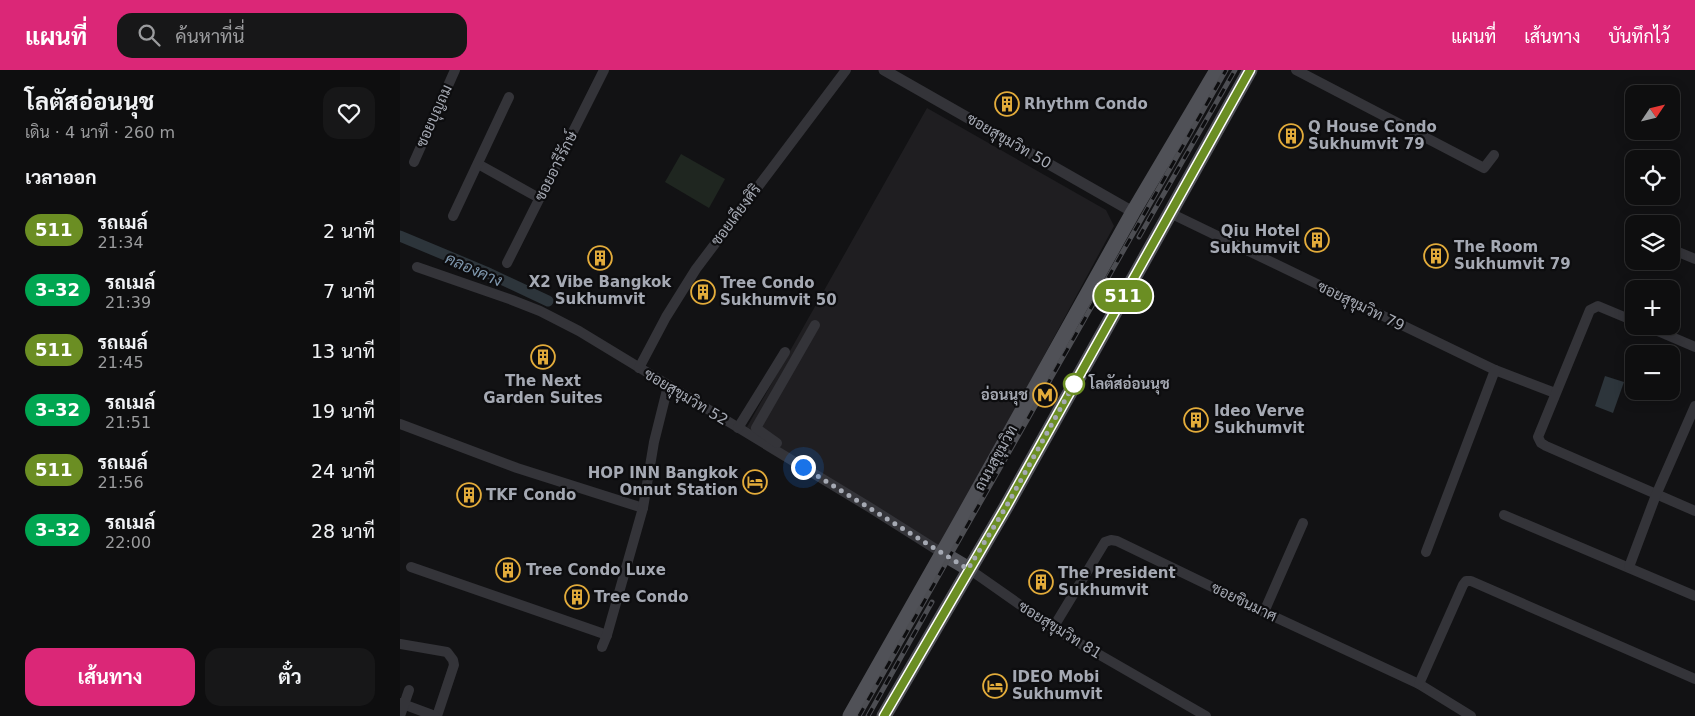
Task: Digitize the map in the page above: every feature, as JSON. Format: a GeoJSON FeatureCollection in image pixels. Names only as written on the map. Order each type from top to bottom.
{"type":"FeatureCollection","features":[{"type":"Feature","properties":{"kind":"main road","name":"ถนนสุขุมวิท"},"geometry":{"type":"LineString","coordinates":[[850,716],[1133,212],[1217,70]]}},
{"type":"Feature","properties":{"kind":"main road"},"geometry":{"type":"LineString","coordinates":[[884,716],[968,569],[1006,507],[1250,70]]}},
{"type":"Feature","properties":{"kind":"main road"},"geometry":{"type":"LineString","coordinates":[[942,553],[968,569]]}},
{"type":"Feature","properties":{"kind":"street","name":"ซอยบุญถม"},"geometry":{"type":"LineString","coordinates":[[414,162],[455,70]]}},
{"type":"Feature","properties":{"kind":"street","name":"ซอยอารีรักษ์"},"geometry":{"type":"LineString","coordinates":[[508,263],[604,70]]}},
{"type":"Feature","properties":{"kind":"street","name":"ซอยเคียงศิริ"},"geometry":{"type":"LineString","coordinates":[[639,368],[666,317],[696,269],[846,70]]}},
{"type":"Feature","properties":{"kind":"street","name":"ซอยสุขุมวิท 50"},"geometry":{"type":"LineString","coordinates":[[884,70],[1133,212]]}},
{"type":"Feature","properties":{"kind":"street"},"geometry":{"type":"LineString","coordinates":[[1296,70],[1484,168],[1494,155]]}},
{"type":"Feature","properties":{"kind":"street"},"geometry":{"type":"LineString","coordinates":[[453,216],[509,97]]}},
{"type":"Feature","properties":{"kind":"street"},"geometry":{"type":"LineString","coordinates":[[478,164],[540,198]]}},
{"type":"Feature","properties":{"kind":"street","name":"ซอยสุขุมวิท 79"},"geometry":{"type":"LineString","coordinates":[[1170,212],[1495,370],[1555,393]]}},
{"type":"Feature","properties":{"kind":"street"},"geometry":{"type":"LineString","coordinates":[[1680,253],[1695,259]]}},
{"type":"Feature","properties":{"kind":"street","name":"ซอยสุขุมวิท 52"},"geometry":{"type":"LineString","coordinates":[[417,267],[490,291],[540,311],[579,331],[942,553]]}},
{"type":"Feature","properties":{"kind":"street"},"geometry":{"type":"LineString","coordinates":[[1625,317],[1598,306],[1590,310],[1538,437],[1541,443],[1695,511]]}},
{"type":"Feature","properties":{"kind":"street"},"geometry":{"type":"LineString","coordinates":[[777,443],[756,428],[815,325]]}},
{"type":"Feature","properties":{"kind":"street"},"geometry":{"type":"LineString","coordinates":[[1667,335],[1695,347]]}},
{"type":"Feature","properties":{"kind":"street"},"geometry":{"type":"LineString","coordinates":[[738,428],[785,352]]}},
{"type":"Feature","properties":{"kind":"street"},"geometry":{"type":"LineString","coordinates":[[1426,552],[1495,370]]}},
{"type":"Feature","properties":{"kind":"street"},"geometry":{"type":"LineString","coordinates":[[602,647],[643,508],[654,442],[668,386]]}},
{"type":"Feature","properties":{"kind":"street"},"geometry":{"type":"LineString","coordinates":[[1629,567],[1656,495],[1692,422],[1695,406]]}},
{"type":"Feature","properties":{"kind":"street"},"geometry":{"type":"LineString","coordinates":[[400,424],[517,468],[643,508]]}},
{"type":"Feature","properties":{"kind":"street"},"geometry":{"type":"LineString","coordinates":[[1504,515],[1695,596]]}},
{"type":"Feature","properties":{"kind":"street"},"geometry":{"type":"LineString","coordinates":[[1264,612],[1303,522]]}},
{"type":"Feature","properties":{"kind":"street","name":"ซอยชินมาศ"},"geometry":{"type":"LineString","coordinates":[[1053,628],[1105,542],[1117,541],[1419,684],[1471,716]]}},
{"type":"Feature","properties":{"kind":"street"},"geometry":{"type":"LineString","coordinates":[[411,567],[607,635]]}},
{"type":"Feature","properties":{"kind":"street","name":"ซอยสุขุมวิท 81"},"geometry":{"type":"LineString","coordinates":[[968,569],[1053,628],[1206,716]]}},
{"type":"Feature","properties":{"kind":"street"},"geometry":{"type":"LineString","coordinates":[[1419,684],[1466,581],[1472,581],[1695,679]]}},
{"type":"Feature","properties":{"kind":"street"},"geometry":{"type":"LineString","coordinates":[[400,644],[447,652],[454,665],[436,716],[402,704]]}},
{"type":"Feature","properties":{"kind":"street"},"geometry":{"type":"LineString","coordinates":[[400,716],[402,704],[409,690]]}},
{"type":"Feature","properties":{"kind":"shaded area"},"geometry":{"type":"Polygon","coordinates":[[[927,108],[1106,210],[1114,226],[941,547],[747,427],[927,108]]]}},
{"type":"Feature","properties":{"kind":"shaded area"},"geometry":{"type":"Polygon","coordinates":[[[681,154],[725,179],[709,208],[665,182],[681,154]]]}},
{"type":"Feature","properties":{"kind":"shaded area"},"geometry":{"type":"Polygon","coordinates":[[[1605,376],[1624,382],[1613,413],[1595,406],[1605,376]]]}},
{"type":"Feature","properties":{"kind":"waterway","name":"คลองคาง"},"geometry":{"type":"LineString","coordinates":[[400,236],[486,272],[548,301]]}},
{"type":"Feature","properties":{"kind":"railway"},"geometry":{"type":"LineString","coordinates":[[859,716],[1226,70]]}},
{"type":"Feature","properties":{"kind":"railway"},"geometry":{"type":"LineString","coordinates":[[1139,237],[1235,70]]}},
{"type":"Feature","properties":{"kind":"railway"},"geometry":{"type":"LineString","coordinates":[[868,716],[932,602]]}},
{"type":"Feature","properties":{"kind":"bus line","name":"511"},"geometry":{"type":"LineString","coordinates":[[884,716],[968,569],[1006,507],[1250,70]]}},
{"type":"Feature","properties":{"kind":"place","name":"Rhythm Condo"},"geometry":{"type":"Point","coordinates":[1007,104]}},
{"type":"Feature","properties":{"kind":"place","name":"Q House Condo Sukhumvit 79"},"geometry":{"type":"Point","coordinates":[1291,136]}},
{"type":"Feature","properties":{"kind":"place","name":"Qiu Hotel Sukhumvit"},"geometry":{"type":"Point","coordinates":[1317,240]}},
{"type":"Feature","properties":{"kind":"place","name":"The Room Sukhumvit 79"},"geometry":{"type":"Point","coordinates":[1436,256]}},
{"type":"Feature","properties":{"kind":"place","name":"X2 Vibe Bangkok Sukhumvit"},"geometry":{"type":"Point","coordinates":[600,258]}},
{"type":"Feature","properties":{"kind":"place","name":"Tree Condo Sukhumvit 50"},"geometry":{"type":"Point","coordinates":[703,292]}},
{"type":"Feature","properties":{"kind":"place","name":"The Next Garden Suites"},"geometry":{"type":"Point","coordinates":[543,357]}},
{"type":"Feature","properties":{"kind":"place","name":"โลตัสอ่อนนุช"},"geometry":{"type":"Point","coordinates":[1074,384]}},
{"type":"Feature","properties":{"kind":"place","name":"อ่อนนุช"},"geometry":{"type":"Point","coordinates":[1045,395]}},
{"type":"Feature","properties":{"kind":"place","name":"Ideo Verve Sukhumvit"},"geometry":{"type":"Point","coordinates":[1196,420]}},
{"type":"Feature","properties":{"kind":"place","name":"HOP INN Bangkok Onnut Station"},"geometry":{"type":"Point","coordinates":[755,482]}},
{"type":"Feature","properties":{"kind":"place","name":"TKF Condo"},"geometry":{"type":"Point","coordinates":[469,495]}},
{"type":"Feature","properties":{"kind":"place","name":"Tree Condo Luxe"},"geometry":{"type":"Point","coordinates":[508,570]}},
{"type":"Feature","properties":{"kind":"place","name":"The President Sukhumvit"},"geometry":{"type":"Point","coordinates":[1041,582]}},
{"type":"Feature","properties":{"kind":"place","name":"Tree Condo"},"geometry":{"type":"Point","coordinates":[577,597]}},
{"type":"Feature","properties":{"kind":"place","name":"IDEO Mobi Sukhumvit"},"geometry":{"type":"Point","coordinates":[995,686]}},
{"type":"Feature","properties":{"kind":"route"},"geometry":{"type":"LineString","coordinates":[[803,467],[968,569],[1006,507],[1074,384]]}}]}
